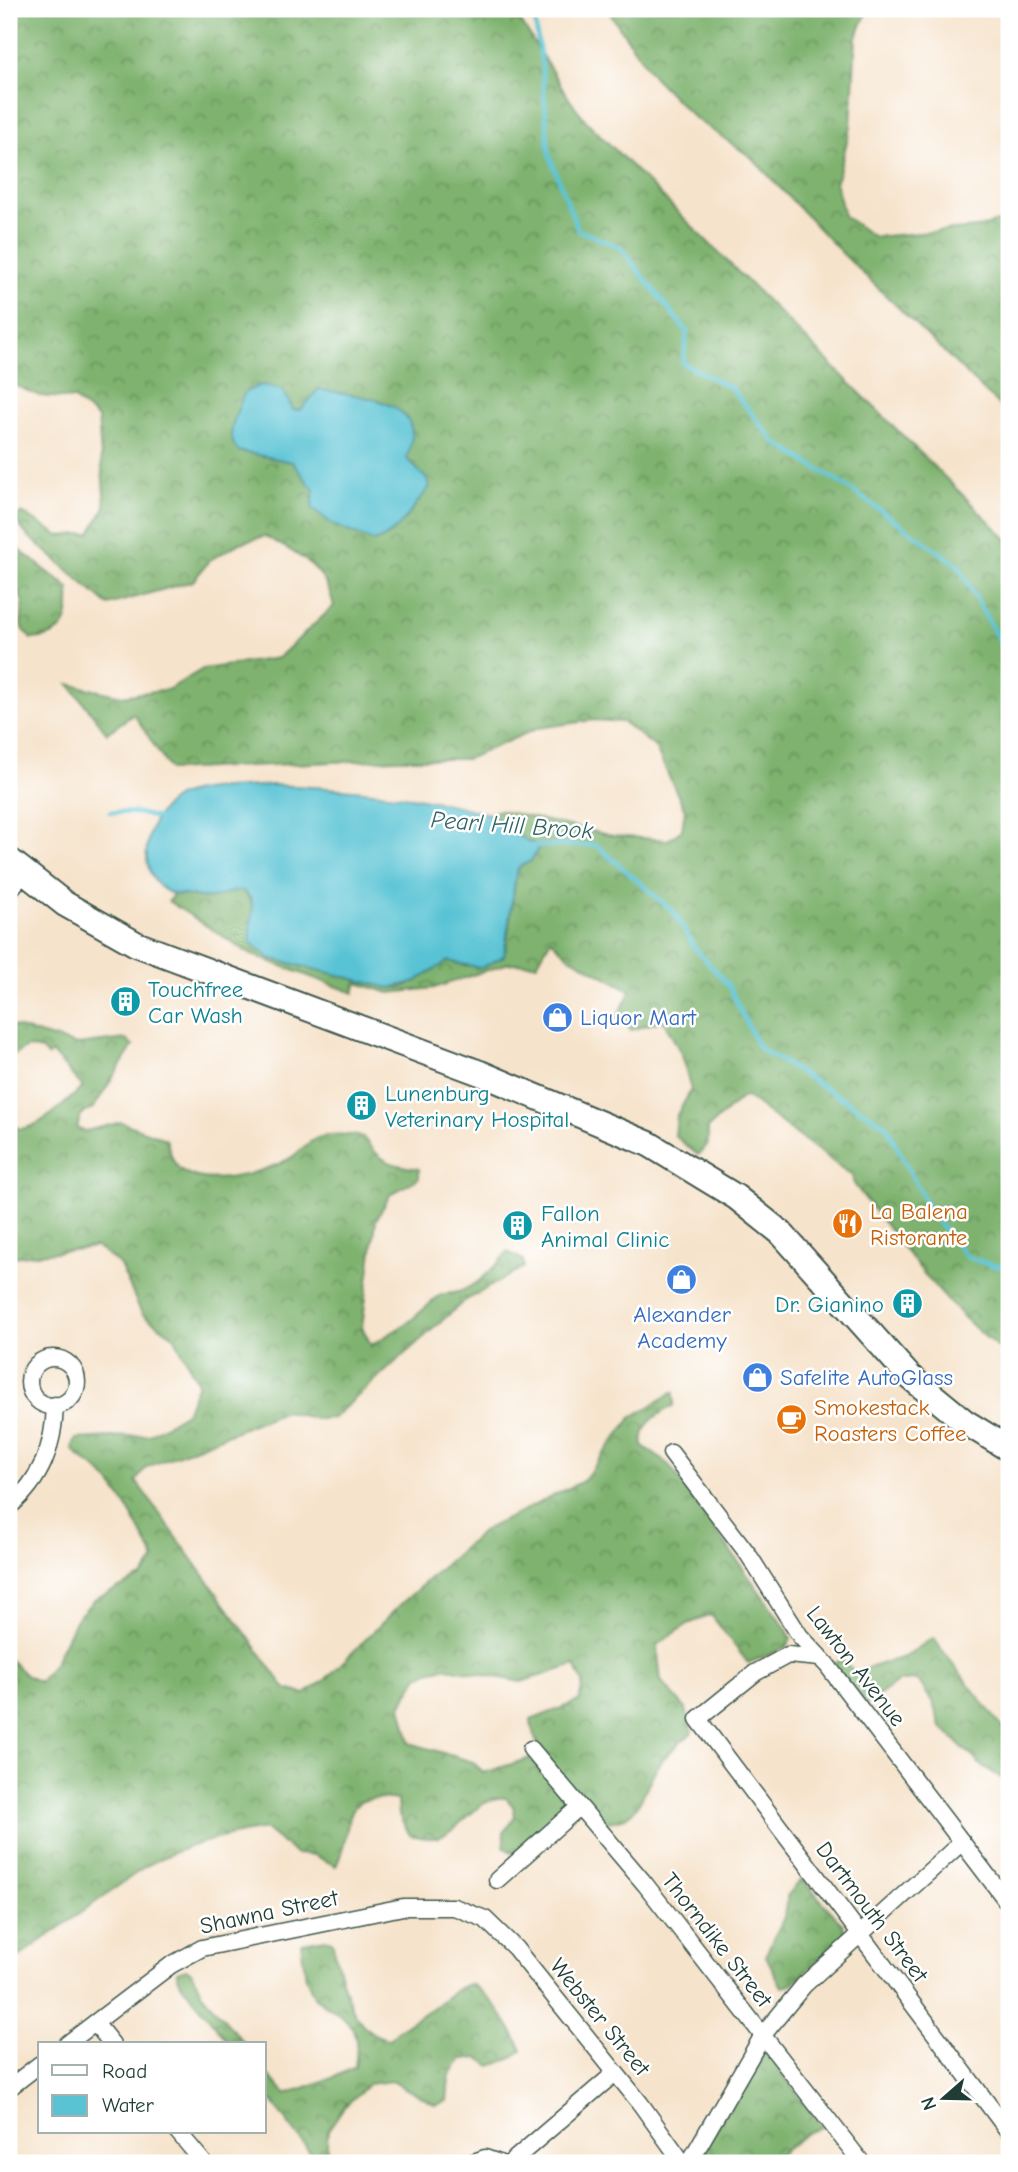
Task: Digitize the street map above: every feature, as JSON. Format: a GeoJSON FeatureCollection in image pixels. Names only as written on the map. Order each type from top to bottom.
{"type":"FeatureCollection","features":[{"type":"Feature","properties":{"kind":"main road"},"geometry":{"type":"LineString","coordinates":[[14,875],[136,944],[480,1073],[649,1144],[736,1197],[782,1233],[909,1376],[965,1422],[1009,1449]]}},
{"type":"Feature","properties":{"kind":"street"},"geometry":{"type":"LineString","coordinates":[[9,1507],[40,1473],[53,1430],[55,1405]]}},
{"type":"Feature","properties":{"kind":"street","name":"Lawton Avenue"},"geometry":{"type":"LineString","coordinates":[[671,1453],[748,1555],[800,1636],[820,1658],[1009,1904]]}},
{"type":"Feature","properties":{"kind":"street","name":"Dartmouth Street"},"geometry":{"type":"LineString","coordinates":[[820,1658],[788,1655],[755,1673],[698,1719],[1009,2132]]}},
{"type":"Feature","properties":{"kind":"street","name":"Thorndike Street"},"geometry":{"type":"LineString","coordinates":[[531,1749],[653,1894],[862,2163]]}},
{"type":"Feature","properties":{"kind":"street"},"geometry":{"type":"LineString","coordinates":[[497,1880],[579,1807]]}},
{"type":"Feature","properties":{"kind":"street"},"geometry":{"type":"LineString","coordinates":[[689,2163],[763,2035],[804,1985],[962,1842]]}},
{"type":"Feature","properties":{"kind":"street","name":"Shawna Street"},"geometry":{"type":"LineString","coordinates":[[70,2042],[178,1960],[202,1948],[412,1906],[438,1905],[468,1912]]}},
{"type":"Feature","properties":{"kind":"street","name":"Webster Street"},"geometry":{"type":"LineString","coordinates":[[468,1912],[485,1919],[515,1948],[683,2163]]}},
{"type":"Feature","properties":{"kind":"street"},"geometry":{"type":"LineString","coordinates":[[95,2023],[110,2042]]}},
{"type":"Feature","properties":{"kind":"street"},"geometry":{"type":"LineString","coordinates":[[9,2088],[38,2066]]}},
{"type":"Feature","properties":{"kind":"street"},"geometry":{"type":"LineString","coordinates":[[510,2163],[615,2073]]}},
{"type":"Feature","properties":{"kind":"street"},"geometry":{"type":"LineString","coordinates":[[180,2134],[204,2163]]}},
{"type":"Feature","properties":{"kind":"street"},"geometry":{"type":"LineString","coordinates":[[471,2163],[485,2158],[499,2163]]}},
{"type":"Feature","properties":{"kind":"green space"},"geometry":{"type":"Polygon","coordinates":[[[9,9],[513,9],[570,100],[588,123],[1009,541],[1009,1347],[999,1348],[959,1313],[904,1249],[854,1184],[852,1176],[747,1097],[741,1098],[708,1128],[708,1144],[698,1155],[675,1136],[677,1115],[691,1090],[682,1055],[663,1020],[631,1030],[617,1017],[631,991],[570,957],[551,939],[537,964],[509,963],[434,988],[390,993],[357,983],[354,993],[252,955],[168,901],[174,894],[208,898],[239,890],[254,908],[269,958],[390,988],[404,987],[448,961],[467,966],[506,950],[516,873],[519,867],[531,861],[534,844],[488,814],[499,810],[613,836],[668,840],[682,830],[685,810],[655,747],[623,722],[594,720],[538,728],[467,759],[396,759],[170,770],[134,714],[107,733],[69,684],[122,696],[169,689],[203,669],[278,658],[334,606],[330,592],[317,571],[300,556],[265,536],[240,543],[210,560],[193,581],[108,605],[26,534],[14,518],[22,513],[60,536],[90,533],[105,507],[98,418],[74,399],[40,396],[9,383],[9,9]]]}},
{"type":"Feature","properties":{"kind":"green space"},"geometry":{"type":"Polygon","coordinates":[[[607,9],[868,9],[856,38],[851,126],[836,183],[844,216],[874,237],[976,228],[1009,219],[1009,415],[841,252],[751,157],[693,117],[653,76],[607,9]]]}},
{"type":"Feature","properties":{"kind":"green space"},"geometry":{"type":"Polygon","coordinates":[[[9,542],[69,588],[67,618],[59,631],[52,635],[31,639],[21,626],[23,602],[9,572],[9,542]]]}},
{"type":"Feature","properties":{"kind":"green space"},"geometry":{"type":"Polygon","coordinates":[[[9,1025],[77,1045],[126,1039],[133,1046],[94,1107],[80,1116],[77,1129],[86,1131],[121,1122],[166,1139],[174,1162],[186,1173],[215,1179],[263,1170],[289,1159],[316,1139],[336,1134],[363,1137],[386,1161],[419,1169],[419,1178],[390,1195],[376,1220],[362,1327],[371,1345],[409,1322],[441,1294],[451,1294],[470,1287],[508,1252],[523,1260],[524,1267],[463,1302],[333,1418],[316,1419],[285,1411],[147,1467],[136,1481],[286,1689],[305,1694],[325,1680],[402,1603],[484,1530],[583,1481],[632,1417],[674,1392],[674,1405],[655,1417],[644,1431],[643,1446],[669,1465],[791,1639],[786,1648],[748,1663],[711,1615],[688,1624],[657,1645],[661,1681],[686,1709],[692,1732],[660,1762],[633,1811],[616,1821],[604,1822],[559,1776],[540,1749],[534,1734],[531,1720],[579,1701],[583,1683],[575,1665],[521,1682],[443,1667],[418,1676],[401,1706],[410,1743],[473,1762],[483,1773],[531,1758],[567,1801],[570,1808],[522,1851],[512,1853],[504,1846],[504,1832],[515,1816],[513,1806],[506,1798],[486,1802],[452,1830],[430,1838],[410,1835],[399,1815],[398,1800],[365,1800],[356,1806],[351,1814],[336,1866],[314,1855],[296,1854],[265,1829],[204,1842],[146,1866],[9,1964],[9,1659],[27,1676],[39,1682],[55,1662],[76,1619],[94,1600],[142,1577],[155,1560],[117,1492],[100,1472],[78,1456],[72,1448],[76,1439],[149,1435],[186,1413],[198,1383],[174,1336],[142,1314],[120,1265],[97,1247],[13,1257],[9,1261],[9,1119],[19,1129],[36,1124],[83,1087],[52,1053],[47,1056],[42,1050],[27,1047],[9,1058],[9,1025]]]}},
{"type":"Feature","properties":{"kind":"green space"},"geometry":{"type":"Polygon","coordinates":[[[933,1638],[1009,1736],[1009,1783],[981,1765],[940,1726],[933,1703],[918,1680],[899,1681],[867,1704],[830,1665],[841,1660],[855,1672],[904,1657],[933,1638]]]}},
{"type":"Feature","properties":{"kind":"green space"},"geometry":{"type":"Polygon","coordinates":[[[802,1879],[843,1925],[846,1934],[791,1985],[782,1987],[766,1956],[783,1920],[787,1896],[802,1879]]]}},
{"type":"Feature","properties":{"kind":"green space"},"geometry":{"type":"Polygon","coordinates":[[[325,1939],[332,1941],[348,2000],[364,2026],[375,2034],[389,2039],[453,1992],[469,1984],[493,2003],[522,2050],[512,2058],[491,2066],[479,2058],[462,2059],[449,2076],[447,2101],[436,2105],[392,2081],[369,2084],[344,2107],[328,2130],[326,2162],[318,2163],[266,2094],[266,2073],[286,2094],[355,2067],[357,2052],[354,2031],[349,2024],[315,1998],[306,1978],[301,1943],[325,1939]]]}},
{"type":"Feature","properties":{"kind":"green space"},"geometry":{"type":"Polygon","coordinates":[[[186,1969],[192,1973],[202,1994],[243,2042],[228,2042],[182,1985],[177,1972],[186,1969]]]}},
{"type":"Feature","properties":{"kind":"green space"},"geometry":{"type":"Polygon","coordinates":[[[767,2053],[822,2127],[807,2133],[768,2163],[701,2163],[700,2155],[761,2054],[767,2053]]]}},
{"type":"Feature","properties":{"kind":"water"},"geometry":{"type":"Polygon","coordinates":[[[260,385],[281,391],[293,410],[301,410],[318,389],[373,399],[399,411],[408,420],[412,432],[407,459],[426,478],[430,487],[399,526],[374,542],[333,525],[312,508],[314,490],[292,462],[238,451],[234,445],[233,422],[245,392],[260,385]]]}},
{"type":"Feature","properties":{"kind":"water"},"geometry":{"type":"Polygon","coordinates":[[[271,785],[379,793],[458,806],[492,816],[534,844],[538,849],[531,861],[519,867],[516,873],[504,956],[481,968],[448,961],[415,982],[390,988],[269,958],[251,943],[252,901],[243,891],[209,898],[170,893],[157,884],[150,871],[148,840],[161,811],[172,801],[185,794],[206,790],[271,785]]]}},
{"type":"Feature","properties":{"kind":"waterway"},"geometry":{"type":"LineString","coordinates":[[533,9],[542,67],[549,154],[578,230],[620,247],[687,332],[683,363],[731,388],[775,442],[850,489],[958,565],[1009,659]]}},
{"type":"Feature","properties":{"kind":"waterway","name":"Pearl Hill Brook"},"geometry":{"type":"LineString","coordinates":[[110,812],[138,813],[161,819]]}},
{"type":"Feature","properties":{"kind":"waterway","name":"Pearl Hill Brook"},"geometry":{"type":"LineString","coordinates":[[532,846],[596,845],[674,912],[694,947],[728,985],[759,1048],[886,1125],[932,1215],[967,1257],[995,1266],[1009,1265]]}},
{"type":"Feature","properties":{"kind":"place","name":"Touchfree Car Wash"},"geometry":{"type":"Point","coordinates":[125,1002]}},
{"type":"Feature","properties":{"kind":"place","name":"Liquor Mart"},"geometry":{"type":"Point","coordinates":[557,1017]}},
{"type":"Feature","properties":{"kind":"place","name":"Lunenburg Veterinary Hospital"},"geometry":{"type":"Point","coordinates":[362,1106]}},
{"type":"Feature","properties":{"kind":"place","name":"La Balena Ristorante"},"geometry":{"type":"Point","coordinates":[847,1224]}},
{"type":"Feature","properties":{"kind":"place","name":"Fallon Animal Clinic"},"geometry":{"type":"Point","coordinates":[518,1226]}},
{"type":"Feature","properties":{"kind":"place","name":"Alexander Academy"},"geometry":{"type":"Point","coordinates":[682,1280]}},
{"type":"Feature","properties":{"kind":"place","name":"Dr. Gianino"},"geometry":{"type":"Point","coordinates":[907,1304]}},
{"type":"Feature","properties":{"kind":"place","name":"Safelite AutoGlass"},"geometry":{"type":"Point","coordinates":[757,1377]}},
{"type":"Feature","properties":{"kind":"place","name":"Smokestack Roasters Coffee"},"geometry":{"type":"Point","coordinates":[791,1420]}}]}
